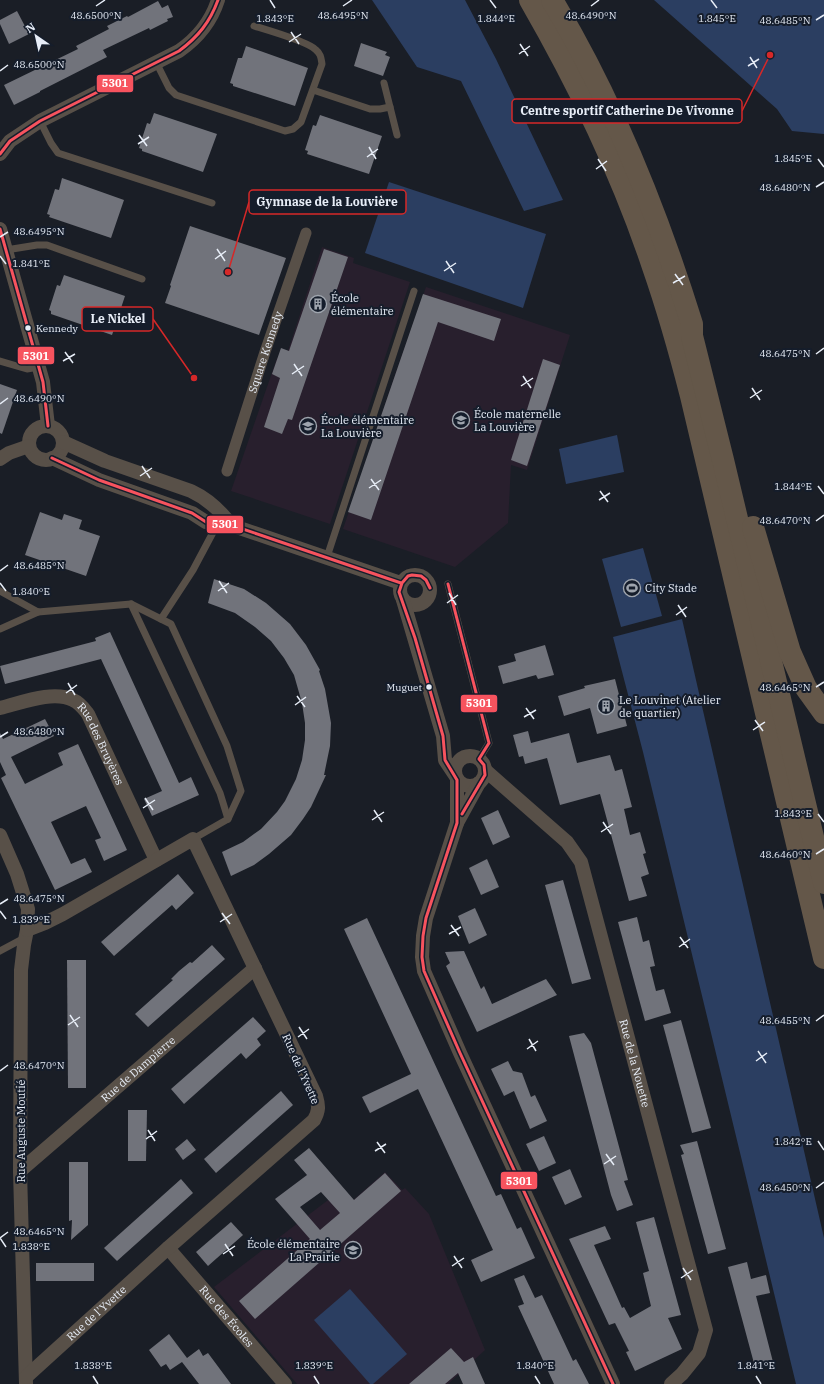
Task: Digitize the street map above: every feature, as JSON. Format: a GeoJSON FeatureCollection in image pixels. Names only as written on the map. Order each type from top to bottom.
{"type":"FeatureCollection","features":[{"type":"Feature","properties":{"kind":"main road"},"geometry":{"type":"LineString","coordinates":[[530,0],[568,68],[598,130],[636,220],[665,304],[691,396],[824,958]]}},
{"type":"Feature","properties":{"kind":"main road"},"geometry":{"type":"LineString","coordinates":[[552,0],[590,68],[618,126],[641,179],[666,245],[692,324],[692,336],[824,883]]}},
{"type":"Feature","properties":{"kind":"main road"},"geometry":{"type":"LineString","coordinates":[[692,324],[699,333],[790,652],[806,688],[824,713]]}},
{"type":"Feature","properties":{"kind":"street"},"geometry":{"type":"LineString","coordinates":[[1,147],[40,121],[191,43],[203,31],[218,0]]}},
{"type":"Feature","properties":{"kind":"street"},"geometry":{"type":"LineString","coordinates":[[0,229],[43,382],[48,426]]}},
{"type":"Feature","properties":{"kind":"street","name":"Square Kennedy"},"geometry":{"type":"LineString","coordinates":[[227,471],[265,352],[306,233]]}},
{"type":"Feature","properties":{"kind":"street"},"geometry":{"type":"LineString","coordinates":[[42,426],[48,426],[56,429],[62,437],[63,442],[60,452],[48,460],[38,458],[34,455],[29,446],[30,436],[33,431],[42,426]]}},
{"type":"Feature","properties":{"kind":"street"},"geometry":{"type":"LineString","coordinates":[[63,442],[105,461],[191,491],[203,497],[222,512],[224,524]]}},
{"type":"Feature","properties":{"kind":"street"},"geometry":{"type":"LineString","coordinates":[[0,459],[9,453],[29,446]]}},
{"type":"Feature","properties":{"kind":"street"},"geometry":{"type":"LineString","coordinates":[[52,458],[99,480],[192,513],[206,522],[224,524],[327,557],[401,583]]}},
{"type":"Feature","properties":{"kind":"street"},"geometry":{"type":"LineString","coordinates":[[403,600],[411,605],[425,602],[430,593],[430,588],[426,579],[417,575],[412,575],[404,579],[401,583],[399,592],[415,638],[443,736],[445,760],[460,783],[470,787],[479,783]]}},
{"type":"Feature","properties":{"kind":"street"},"geometry":{"type":"LineString","coordinates":[[415,638],[421,604]]}},
{"type":"Feature","properties":{"kind":"street","name":"Rue des Bruyères"},"geometry":{"type":"LineString","coordinates":[[0,708],[49,696],[65,697],[74,700],[81,706],[88,714],[156,860]]}},
{"type":"Feature","properties":{"kind":"street","name":"Rue de la Nouette"},"geometry":{"type":"LineString","coordinates":[[443,736],[477,762],[567,842],[581,862],[706,1330],[699,1353],[682,1374],[671,1384]]}},
{"type":"Feature","properties":{"kind":"street"},"geometry":{"type":"LineString","coordinates":[[457,823],[456,777],[454,770],[458,761],[477,762],[483,780],[479,783],[457,823],[426,918],[422,957],[424,970],[460,1052],[613,1384]]}},
{"type":"Feature","properties":{"kind":"street","name":"Rue Auguste Moutié"},"geometry":{"type":"LineString","coordinates":[[0,835],[28,909],[27,933],[21,970],[20,1171],[26,1380]]}},
{"type":"Feature","properties":{"kind":"street"},"geometry":{"type":"LineString","coordinates":[[27,933],[63,914],[193,839]]}},
{"type":"Feature","properties":{"kind":"street","name":"Rue de l'Yvette"},"geometry":{"type":"LineString","coordinates":[[26,1380],[168,1248],[314,1120],[318,1112],[316,1096],[193,839]]}},
{"type":"Feature","properties":{"kind":"street","name":"Rue de Dampierre"},"geometry":{"type":"LineString","coordinates":[[20,1171],[255,968]]}},
{"type":"Feature","properties":{"kind":"street","name":"Rue des Écoles"},"geometry":{"type":"LineString","coordinates":[[168,1248],[285,1384]]}},
{"type":"Feature","properties":{"kind":"lane"},"geometry":{"type":"LineString","coordinates":[[156,62],[170,88],[176,95],[285,131],[293,129],[301,122],[322,64],[321,55],[315,48],[307,44],[254,26]]}},
{"type":"Feature","properties":{"kind":"lane"},"geometry":{"type":"LineString","coordinates":[[384,83],[397,135]]}},
{"type":"Feature","properties":{"kind":"lane"},"geometry":{"type":"LineString","coordinates":[[313,90],[370,109],[390,107]]}},
{"type":"Feature","properties":{"kind":"lane"},"geometry":{"type":"LineString","coordinates":[[40,121],[50,144],[58,153],[212,203]]}},
{"type":"Feature","properties":{"kind":"lane"},"geometry":{"type":"LineString","coordinates":[[6,250],[47,245],[142,279]]}},
{"type":"Feature","properties":{"kind":"lane"},"geometry":{"type":"LineString","coordinates":[[327,557],[414,291]]}},
{"type":"Feature","properties":{"kind":"lane"},"geometry":{"type":"LineString","coordinates":[[0,361],[27,369],[38,367]]}},
{"type":"Feature","properties":{"kind":"lane"},"geometry":{"type":"LineString","coordinates":[[161,619],[224,524]]}},
{"type":"Feature","properties":{"kind":"lane"},"geometry":{"type":"LineString","coordinates":[[448,584],[489,743],[477,762]]}},
{"type":"Feature","properties":{"kind":"lane"},"geometry":{"type":"LineString","coordinates":[[0,591],[38,612]]}},
{"type":"Feature","properties":{"kind":"lane"},"geometry":{"type":"LineString","coordinates":[[131,604],[220,793],[228,820]]}},
{"type":"Feature","properties":{"kind":"lane"},"geometry":{"type":"LineString","coordinates":[[0,629],[38,612],[131,604],[171,624],[227,746],[241,790],[228,820],[193,839]]}},
{"type":"Feature","properties":{"kind":"lane"},"geometry":{"type":"LineString","coordinates":[[0,951],[27,933]]}},
{"type":"Feature","properties":{"kind":"shaded area"},"geometry":{"type":"Polygon","coordinates":[[[372,0],[465,0],[496,59],[563,200],[524,211],[461,81],[417,67],[372,0]]]}},
{"type":"Feature","properties":{"kind":"shaded area"},"geometry":{"type":"Polygon","coordinates":[[[654,0],[824,0],[824,134],[792,131],[777,109],[654,0]]]}},
{"type":"Feature","properties":{"kind":"shaded area"},"geometry":{"type":"Polygon","coordinates":[[[389,182],[546,234],[523,308],[365,253],[389,182]]]}},
{"type":"Feature","properties":{"kind":"shaded area","name":"École élémentaire La Louvière"},"geometry":{"type":"Polygon","coordinates":[[[322,247],[354,258],[353,263],[410,282],[330,524],[231,491],[277,358],[285,360],[322,247]]]}},
{"type":"Feature","properties":{"kind":"shaded area","name":"École maternelle La Louvière"},"geometry":{"type":"Polygon","coordinates":[[[426,287],[570,335],[527,470],[511,465],[508,523],[455,567],[343,529],[426,287]]]}},
{"type":"Feature","properties":{"kind":"shaded area"},"geometry":{"type":"Polygon","coordinates":[[[617,435],[624,472],[566,484],[559,449],[617,435]]]}},
{"type":"Feature","properties":{"kind":"shaded area","name":"City Stade"},"geometry":{"type":"Polygon","coordinates":[[[643,548],[662,616],[621,627],[602,559],[643,548]]]}},
{"type":"Feature","properties":{"kind":"shaded area"},"geometry":{"type":"Polygon","coordinates":[[[682,619],[824,1238],[824,1384],[796,1384],[643,752],[613,637],[682,619]]]}},
{"type":"Feature","properties":{"kind":"shaded area","name":"École élémentaire La Prairie"},"geometry":{"type":"Polygon","coordinates":[[[385,1172],[402,1190],[405,1188],[429,1214],[485,1350],[448,1384],[297,1384],[214,1287],[332,1197],[343,1209],[385,1172]]]}},
{"type":"Feature","properties":{"kind":"shaded area"},"geometry":{"type":"Polygon","coordinates":[[[350,1289],[407,1354],[373,1384],[370,1384],[314,1320],[350,1289]]]}},
{"type":"Feature","properties":{"kind":"building"},"geometry":{"type":"Polygon","coordinates":[[[158,1],[162,8],[168,5],[173,17],[167,19],[168,21],[150,30],[149,28],[103,50],[107,57],[14,105],[4,85],[78,49],[76,46],[109,29],[107,26],[158,1]]]}},
{"type":"Feature","properties":{"kind":"building"},"geometry":{"type":"Polygon","coordinates":[[[17,11],[29,34],[9,44],[0,24],[0,20],[17,11]]]}},
{"type":"Feature","properties":{"kind":"building"},"geometry":{"type":"Polygon","coordinates":[[[361,43],[387,52],[385,55],[390,57],[383,76],[354,66],[361,43]]]}},
{"type":"Feature","properties":{"kind":"building"},"geometry":{"type":"Polygon","coordinates":[[[246,46],[308,68],[295,106],[233,86],[233,84],[230,83],[238,58],[242,58],[246,46]]]}},
{"type":"Feature","properties":{"kind":"building"},"geometry":{"type":"Polygon","coordinates":[[[154,113],[217,134],[203,172],[142,151],[142,149],[139,148],[147,123],[150,124],[154,113]]]}},
{"type":"Feature","properties":{"kind":"building"},"geometry":{"type":"Polygon","coordinates":[[[320,115],[382,136],[369,174],[307,154],[308,151],[305,150],[313,125],[316,126],[320,115]]]}},
{"type":"Feature","properties":{"kind":"building"},"geometry":{"type":"Polygon","coordinates":[[[62,178],[124,200],[111,238],[49,217],[50,215],[47,214],[55,189],[59,190],[62,178]]]}},
{"type":"Feature","properties":{"kind":"building"},"geometry":{"type":"Polygon","coordinates":[[[190,226],[286,258],[259,335],[165,303],[190,226]]]}},
{"type":"Feature","properties":{"kind":"building","name":"École élémentaire"},"geometry":{"type":"Polygon","coordinates":[[[324,249],[348,257],[292,420],[288,419],[282,434],[264,427],[280,378],[272,374],[281,348],[289,351],[324,249]]]}},
{"type":"Feature","properties":{"kind":"building"},"geometry":{"type":"Polygon","coordinates":[[[64,275],[125,296],[112,335],[51,314],[51,311],[49,310],[57,285],[60,286],[64,275]]]}},
{"type":"Feature","properties":{"kind":"building"},"geometry":{"type":"Polygon","coordinates":[[[423,294],[501,319],[494,341],[438,322],[371,520],[348,512],[423,294]]]}},
{"type":"Feature","properties":{"kind":"building"},"geometry":{"type":"Polygon","coordinates":[[[543,359],[560,365],[527,466],[511,460],[543,359]]]}},
{"type":"Feature","properties":{"kind":"building"},"geometry":{"type":"Polygon","coordinates":[[[0,384],[17,390],[2,434],[0,433],[0,384]]]}},
{"type":"Feature","properties":{"kind":"building"},"geometry":{"type":"Polygon","coordinates":[[[40,512],[62,520],[64,514],[82,520],[79,529],[100,536],[86,576],[25,555],[40,512]]]}},
{"type":"Feature","properties":{"kind":"building"},"geometry":{"type":"Polygon","coordinates":[[[214,579],[244,589],[266,603],[290,624],[306,645],[320,670],[331,723],[330,746],[324,775],[326,775],[311,807],[291,835],[269,854],[254,865],[231,876],[222,852],[243,842],[261,829],[285,801],[296,779],[302,760],[305,740],[305,723],[302,703],[294,675],[284,658],[271,641],[255,627],[235,613],[208,603],[214,579]]]}},
{"type":"Feature","properties":{"kind":"building"},"geometry":{"type":"Polygon","coordinates":[[[110,632],[179,783],[191,777],[199,795],[152,816],[144,799],[162,791],[101,659],[5,684],[0,666],[96,641],[95,638],[110,632]]]}},
{"type":"Feature","properties":{"kind":"building"},"geometry":{"type":"Polygon","coordinates":[[[545,645],[554,675],[538,679],[536,675],[503,684],[498,666],[516,661],[514,654],[545,645]]]}},
{"type":"Feature","properties":{"kind":"building","name":"Le Louvinet (Atelier de quartier)"},"geometry":{"type":"Polygon","coordinates":[[[615,679],[627,726],[597,734],[590,708],[564,716],[558,696],[585,688],[584,686],[615,679]]]}},
{"type":"Feature","properties":{"kind":"building"},"geometry":{"type":"Polygon","coordinates":[[[45,719],[54,736],[11,757],[25,784],[63,765],[58,753],[78,744],[127,850],[104,861],[95,840],[101,838],[86,806],[51,822],[71,864],[85,858],[92,872],[55,890],[1,778],[6,775],[0,762],[0,733],[3,739],[45,719]]]}},
{"type":"Feature","properties":{"kind":"building"},"geometry":{"type":"Polygon","coordinates":[[[528,731],[531,743],[569,733],[577,763],[610,755],[615,771],[622,769],[632,807],[624,809],[630,835],[640,832],[646,853],[643,854],[649,874],[641,877],[647,896],[629,901],[600,794],[560,805],[547,758],[525,764],[523,756],[519,757],[513,735],[528,731]]]}},
{"type":"Feature","properties":{"kind":"building"},"geometry":{"type":"Polygon","coordinates":[[[498,810],[510,837],[493,845],[481,818],[498,810]]]}},
{"type":"Feature","properties":{"kind":"building"},"geometry":{"type":"Polygon","coordinates":[[[487,859],[499,887],[481,895],[469,868],[487,859]]]}},
{"type":"Feature","properties":{"kind":"building"},"geometry":{"type":"Polygon","coordinates":[[[178,874],[194,893],[176,910],[172,905],[114,956],[101,942],[178,874]]]}},
{"type":"Feature","properties":{"kind":"building"},"geometry":{"type":"Polygon","coordinates":[[[563,880],[591,979],[572,984],[545,885],[563,880]]]}},
{"type":"Feature","properties":{"kind":"building"},"geometry":{"type":"Polygon","coordinates":[[[475,908],[487,935],[469,944],[458,916],[475,908]]]}},
{"type":"Feature","properties":{"kind":"building"},"geometry":{"type":"Polygon","coordinates":[[[637,917],[643,942],[649,940],[655,966],[650,967],[656,991],[664,989],[671,1013],[645,1021],[618,922],[637,917]]]}},
{"type":"Feature","properties":{"kind":"building"},"geometry":{"type":"Polygon","coordinates":[[[367,918],[496,1196],[501,1194],[517,1229],[521,1227],[535,1258],[481,1282],[471,1260],[493,1250],[418,1089],[370,1113],[362,1097],[411,1074],[344,929],[367,918]]]}},
{"type":"Feature","properties":{"kind":"building"},"geometry":{"type":"Polygon","coordinates":[[[212,945],[225,959],[148,1027],[135,1014],[173,980],[171,979],[179,971],[190,962],[192,963],[212,945]]]}},
{"type":"Feature","properties":{"kind":"building"},"geometry":{"type":"Polygon","coordinates":[[[464,951],[481,989],[484,986],[492,1004],[546,979],[557,995],[477,1032],[446,966],[450,963],[445,952],[464,951]]]}},
{"type":"Feature","properties":{"kind":"building"},"geometry":{"type":"Polygon","coordinates":[[[67,960],[86,960],[86,1088],[68,1088],[67,960]]]}},
{"type":"Feature","properties":{"kind":"building"},"geometry":{"type":"Polygon","coordinates":[[[253,1017],[266,1031],[257,1039],[261,1045],[246,1059],[241,1053],[184,1104],[171,1089],[253,1017]]]}},
{"type":"Feature","properties":{"kind":"building"},"geometry":{"type":"Polygon","coordinates":[[[681,1020],[711,1128],[692,1133],[663,1025],[681,1020]]]}},
{"type":"Feature","properties":{"kind":"building"},"geometry":{"type":"Polygon","coordinates":[[[584,1033],[591,1043],[628,1180],[624,1181],[633,1205],[617,1211],[611,1195],[569,1036],[584,1033]]]}},
{"type":"Feature","properties":{"kind":"building"},"geometry":{"type":"Polygon","coordinates":[[[508,1061],[513,1071],[522,1073],[531,1097],[535,1095],[547,1121],[530,1129],[514,1091],[504,1096],[491,1069],[508,1061]]]}},
{"type":"Feature","properties":{"kind":"building"},"geometry":{"type":"Polygon","coordinates":[[[281,1091],[293,1105],[216,1173],[204,1159],[281,1091]]]}},
{"type":"Feature","properties":{"kind":"building"},"geometry":{"type":"Polygon","coordinates":[[[128,1110],[147,1110],[146,1161],[128,1161],[128,1110]]]}},
{"type":"Feature","properties":{"kind":"building"},"geometry":{"type":"Polygon","coordinates":[[[544,1136],[556,1163],[539,1171],[526,1144],[544,1136]]]}},
{"type":"Feature","properties":{"kind":"building"},"geometry":{"type":"Polygon","coordinates":[[[187,1139],[196,1150],[183,1160],[175,1149],[187,1139]]]}},
{"type":"Feature","properties":{"kind":"building"},"geometry":{"type":"Polygon","coordinates":[[[697,1141],[726,1249],[708,1254],[681,1155],[684,1154],[680,1145],[697,1141]]]}},
{"type":"Feature","properties":{"kind":"building"},"geometry":{"type":"Polygon","coordinates":[[[309,1148],[354,1200],[385,1173],[401,1191],[255,1319],[239,1301],[310,1239],[275,1199],[307,1175],[294,1160],[309,1148]],[[321,1192],[300,1207],[320,1230],[340,1213],[321,1192]]]}},
{"type":"Feature","properties":{"kind":"building"},"geometry":{"type":"Polygon","coordinates":[[[69,1162],[88,1162],[88,1225],[71,1240],[72,1220],[69,1221],[69,1162]]]}},
{"type":"Feature","properties":{"kind":"building"},"geometry":{"type":"Polygon","coordinates":[[[570,1169],[582,1197],[565,1205],[552,1177],[570,1169]]]}},
{"type":"Feature","properties":{"kind":"building"},"geometry":{"type":"Polygon","coordinates":[[[181,1179],[193,1193],[117,1261],[104,1248],[181,1179]]]}},
{"type":"Feature","properties":{"kind":"building"},"geometry":{"type":"Polygon","coordinates":[[[654,1217],[681,1315],[668,1318],[682,1349],[635,1371],[626,1352],[629,1351],[615,1323],[609,1325],[569,1239],[605,1226],[611,1239],[594,1245],[622,1308],[624,1307],[630,1318],[651,1306],[643,1273],[649,1271],[636,1222],[654,1217]]]}},
{"type":"Feature","properties":{"kind":"building"},"geometry":{"type":"Polygon","coordinates":[[[231,1222],[243,1235],[208,1266],[196,1252],[231,1222]]]}},
{"type":"Feature","properties":{"kind":"building"},"geometry":{"type":"Polygon","coordinates":[[[747,1262],[751,1279],[766,1275],[770,1293],[756,1296],[773,1362],[755,1367],[728,1267],[747,1262]]]}},
{"type":"Feature","properties":{"kind":"building"},"geometry":{"type":"Polygon","coordinates":[[[36,1263],[94,1263],[94,1281],[36,1281],[36,1263]]]}},
{"type":"Feature","properties":{"kind":"building"},"geometry":{"type":"Polygon","coordinates":[[[524,1275],[535,1298],[542,1295],[573,1361],[576,1359],[589,1384],[554,1384],[518,1306],[524,1304],[514,1279],[524,1275]]]}},
{"type":"Feature","properties":{"kind":"building"},"geometry":{"type":"Polygon","coordinates":[[[169,1334],[187,1358],[199,1349],[203,1356],[208,1353],[231,1384],[199,1384],[182,1362],[170,1370],[166,1364],[161,1367],[149,1350],[169,1334]]]}},
{"type":"Feature","properties":{"kind":"building"},"geometry":{"type":"Polygon","coordinates":[[[451,1348],[464,1362],[473,1357],[485,1384],[463,1384],[458,1373],[445,1384],[409,1384],[451,1348]]]}},
{"type":"Feature","properties":{"kind":"transit line","name":"5301"},"geometry":{"type":"LineString","coordinates":[[0,154],[10,141],[40,121],[179,51],[198,35],[207,22],[218,0]]}},
{"type":"Feature","properties":{"kind":"transit line","name":"5301"},"geometry":{"type":"LineString","coordinates":[[0,229],[43,382],[48,426]]}},
{"type":"Feature","properties":{"kind":"transit line","name":"5301"},"geometry":{"type":"LineString","coordinates":[[52,458],[99,480],[192,513],[206,522],[231,525],[401,583]]}},
{"type":"Feature","properties":{"kind":"transit line","name":"5301"},"geometry":{"type":"LineString","coordinates":[[430,588],[426,580],[421,576],[412,575],[408,576],[402,583],[399,592],[415,638],[443,736],[445,760],[457,780],[457,823],[426,918],[422,957],[424,971],[460,1053],[613,1384]]}},
{"type":"Feature","properties":{"kind":"transit line","name":"5301"},"geometry":{"type":"LineString","coordinates":[[448,584],[489,743],[479,759],[484,765],[485,775],[462,814]]}},
{"type":"Feature","properties":{"kind":"place","name":"Centre sportif Catherine De Vivonne"},"geometry":{"type":"Point","coordinates":[770,55]}},
{"type":"Feature","properties":{"kind":"place","name":"Gymnase de la Louvière"},"geometry":{"type":"Point","coordinates":[228,272]}},
{"type":"Feature","properties":{"kind":"place","name":"École élémentaire"},"geometry":{"type":"Point","coordinates":[318,304]}},
{"type":"Feature","properties":{"kind":"place","name":"Kennedy"},"geometry":{"type":"Point","coordinates":[28,328]}},
{"type":"Feature","properties":{"kind":"place","name":"Le Nickel"},"geometry":{"type":"Point","coordinates":[194,378]}},
{"type":"Feature","properties":{"kind":"place","name":"École maternelle La Louvière"},"geometry":{"type":"Point","coordinates":[461,420]}},
{"type":"Feature","properties":{"kind":"place","name":"École élémentaire La Louvière"},"geometry":{"type":"Point","coordinates":[308,426]}},
{"type":"Feature","properties":{"kind":"place","name":"City Stade"},"geometry":{"type":"Point","coordinates":[632,588]}},
{"type":"Feature","properties":{"kind":"place","name":"Muguet"},"geometry":{"type":"Point","coordinates":[429,687]}},
{"type":"Feature","properties":{"kind":"place","name":"Le Louvinet (Atelier de quartier)"},"geometry":{"type":"Point","coordinates":[606,706]}},
{"type":"Feature","properties":{"kind":"place","name":"École élémentaire La Prairie"},"geometry":{"type":"Point","coordinates":[353,1250]}}]}
